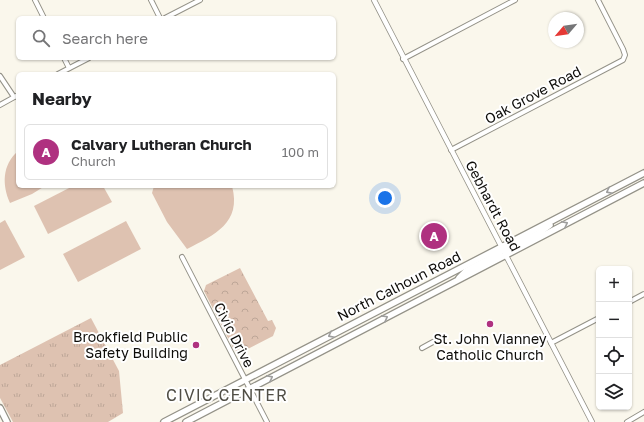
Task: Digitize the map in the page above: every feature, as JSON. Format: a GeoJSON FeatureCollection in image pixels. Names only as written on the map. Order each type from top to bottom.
{"type":"FeatureCollection","features":[{"type":"Feature","properties":{"kind":"main road","name":"North Calhoun Road"},"geometry":{"type":"LineString","coordinates":[[164,422],[566,212],[644,173]]}},
{"type":"Feature","properties":{"kind":"main road","name":"North Calhoun Road"},"geometry":{"type":"LineString","coordinates":[[186,422],[644,183]]}},
{"type":"Feature","properties":{"kind":"main road"},"geometry":{"type":"LineString","coordinates":[[506,255],[507,249],[539,233],[566,212]]}},
{"type":"Feature","properties":{"kind":"main road"},"geometry":{"type":"LineString","coordinates":[[454,282],[466,271],[500,253],[502,246]]}},
{"type":"Feature","properties":{"kind":"main road"},"geometry":{"type":"LineString","coordinates":[[0,408],[7,422]]}},
{"type":"Feature","properties":{"kind":"street"},"geometry":{"type":"LineString","coordinates":[[34,0],[43,16]]}},
{"type":"Feature","properties":{"kind":"street"},"geometry":{"type":"LineString","coordinates":[[150,0],[159,16]]}},
{"type":"Feature","properties":{"kind":"street"},"geometry":{"type":"LineString","coordinates":[[169,16],[200,0]]}},
{"type":"Feature","properties":{"kind":"street","name":"Gebhardt Road"},"geometry":{"type":"LineString","coordinates":[[374,0],[592,422]]}},
{"type":"Feature","properties":{"kind":"street"},"geometry":{"type":"LineString","coordinates":[[404,59],[515,0]]}},
{"type":"Feature","properties":{"kind":"street","name":"Oak Grove Road"},"geometry":{"type":"LineString","coordinates":[[451,150],[620,62],[624,58],[623,49],[598,0]]}},
{"type":"Feature","properties":{"kind":"street"},"geometry":{"type":"LineString","coordinates":[[65,60],[69,68]]}},
{"type":"Feature","properties":{"kind":"street"},"geometry":{"type":"LineString","coordinates":[[62,72],[85,60]]}},
{"type":"Feature","properties":{"kind":"street"},"geometry":{"type":"LineString","coordinates":[[0,76],[16,96],[0,105]]}},
{"type":"Feature","properties":{"kind":"street","name":"Civic Drive"},"geometry":{"type":"LineString","coordinates":[[182,257],[267,422]]}},
{"type":"Feature","properties":{"kind":"street"},"geometry":{"type":"LineString","coordinates":[[632,300],[644,294]]}},
{"type":"Feature","properties":{"kind":"street"},"geometry":{"type":"LineString","coordinates":[[551,343],[596,320]]}},
{"type":"Feature","properties":{"kind":"street"},"geometry":{"type":"LineString","coordinates":[[422,348],[433,342]]}},
{"type":"Feature","properties":{"kind":"street"},"geometry":{"type":"LineString","coordinates":[[627,422],[644,412]]}},
{"type":"Feature","properties":{"kind":"green space"},"geometry":{"type":"Polygon","coordinates":[[[16,153],[16,188],[42,188],[32,194],[10,203],[7,196],[5,176],[6,169],[16,153]]]}},
{"type":"Feature","properties":{"kind":"green space"},"geometry":{"type":"Polygon","coordinates":[[[69,188],[104,188],[112,202],[48,234],[34,206],[69,188]]]}},
{"type":"Feature","properties":{"kind":"green space"},"geometry":{"type":"Polygon","coordinates":[[[153,188],[232,188],[234,199],[233,209],[229,219],[216,233],[187,249],[167,222],[152,193],[153,188]]]}},
{"type":"Feature","properties":{"kind":"green space"},"geometry":{"type":"Polygon","coordinates":[[[5,220],[25,257],[0,270],[0,223],[5,220]]]}},
{"type":"Feature","properties":{"kind":"green space"},"geometry":{"type":"Polygon","coordinates":[[[126,221],[141,249],[78,282],[63,254],[126,221]]]}},
{"type":"Feature","properties":{"kind":"green space"},"geometry":{"type":"Polygon","coordinates":[[[240,268],[268,321],[272,320],[276,328],[273,336],[240,353],[234,350],[204,291],[206,285],[240,268]]]}},
{"type":"Feature","properties":{"kind":"green space"},"geometry":{"type":"Polygon","coordinates":[[[91,318],[119,371],[123,413],[108,422],[13,422],[0,398],[0,365],[91,318]]]}},
{"type":"Feature","properties":{"kind":"place","name":"Calvary Lutheran Church"},"geometry":{"type":"Point","coordinates":[434,236]}},
{"type":"Feature","properties":{"kind":"place","name":"St. John Vianney Catholic Church"},"geometry":{"type":"Point","coordinates":[490,324]}},
{"type":"Feature","properties":{"kind":"place","name":"Brookfield Public Safety Building"},"geometry":{"type":"Point","coordinates":[196,345]}},
{"type":"Feature","properties":{"kind":"district","name":"CIVIC CENTER"},"geometry":{"type":"Point","coordinates":[227,395]}}]}
